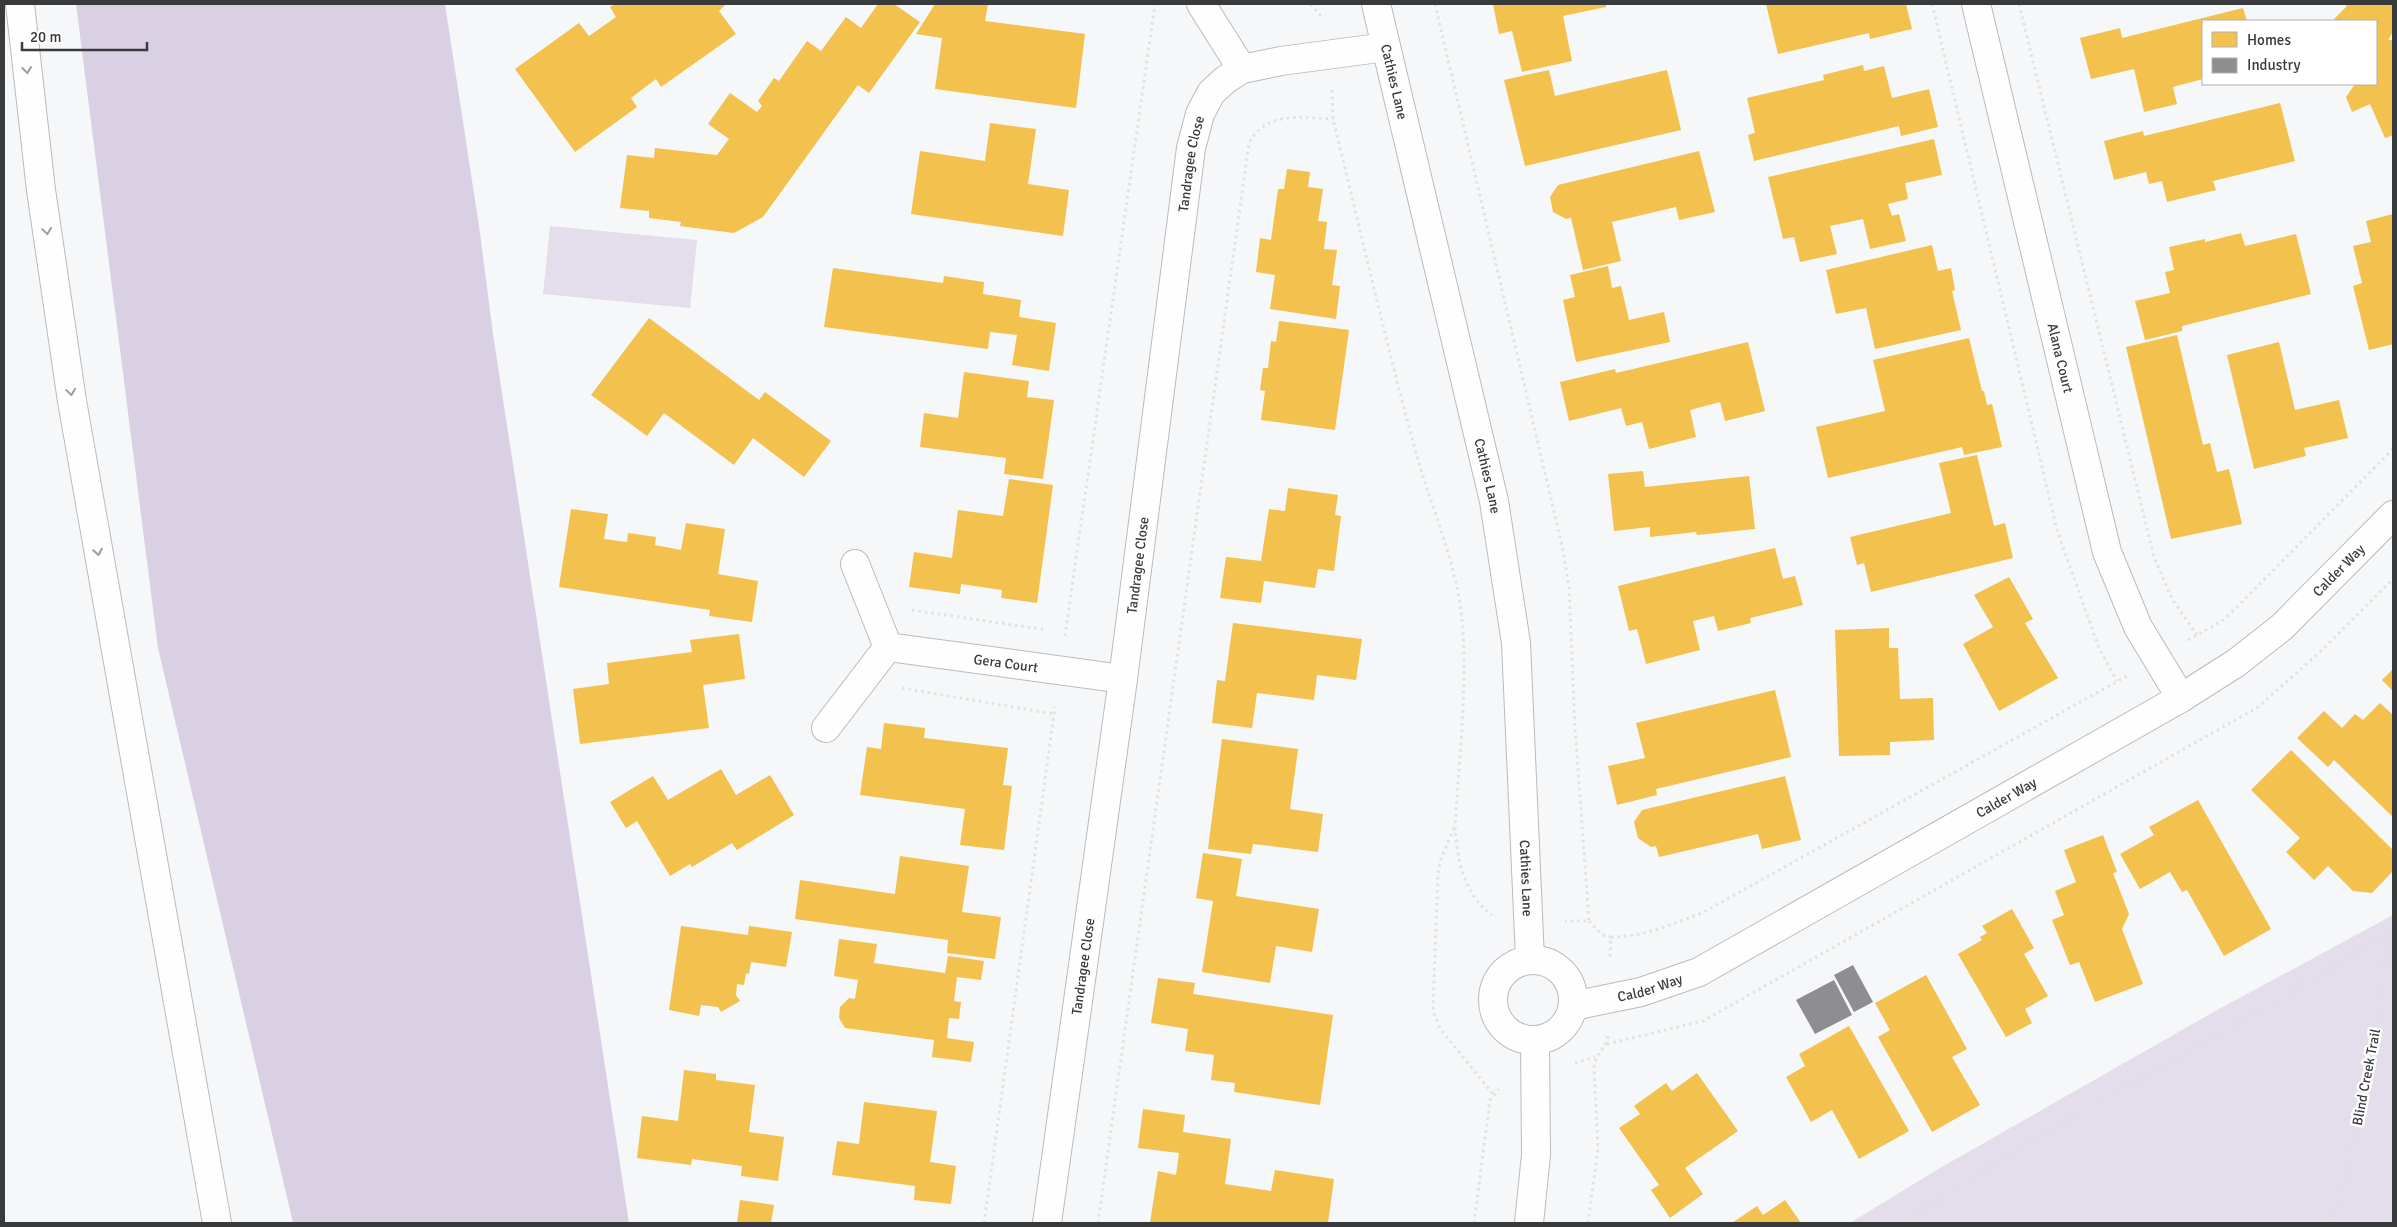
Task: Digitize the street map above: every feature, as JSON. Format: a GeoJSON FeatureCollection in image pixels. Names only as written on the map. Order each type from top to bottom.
{"type":"FeatureCollection","features":[{"type":"Feature","properties":{"kind":"main road"},"geometry":{"type":"LineString","coordinates":[[20,4],[41,190],[72,401],[217,1223]]}},
{"type":"Feature","properties":{"kind":"main road"},"geometry":{"type":"LineString","coordinates":[[1201,4],[1242,69]]}},
{"type":"Feature","properties":{"kind":"main road","name":"Cathies Lane"},"geometry":{"type":"LineString","coordinates":[[1376,4],[1494,501],[1503,555],[1516,643],[1530,959]]}},
{"type":"Feature","properties":{"kind":"main road","name":"Alana Court"},"geometry":{"type":"LineString","coordinates":[[1976,4],[2107,552],[2138,627],[2181,698]]}},
{"type":"Feature","properties":{"kind":"main road","name":"Tandragee Close"},"geometry":{"type":"LineString","coordinates":[[1047,1223],[1123,679],[1191,148],[1200,114],[1211,93],[1225,80],[1242,69],[1274,62],[1386,47]]}},
{"type":"Feature","properties":{"kind":"main road","name":"Calder Way"},"geometry":{"type":"LineString","coordinates":[[1573,1006],[1641,992],[1699,972],[2181,698],[2236,663],[2282,628],[2393,515]]}},
{"type":"Feature","properties":{"kind":"main road"},"geometry":{"type":"LineString","coordinates":[[826,728],[888,647],[855,564]]}},
{"type":"Feature","properties":{"kind":"main road","name":"Gera Court"},"geometry":{"type":"LineString","coordinates":[[888,647],[1123,679]]}},
{"type":"Feature","properties":{"kind":"main road"},"geometry":{"type":"LineString","coordinates":[[1530,959],[1542,960],[1553,965],[1569,983],[1573,994],[1573,1006],[1568,1019],[1560,1030],[1548,1037],[1535,1040],[1521,1038],[1509,1032],[1498,1022],[1493,1009],[1492,995],[1496,982],[1504,970],[1516,963],[1530,959]]}},
{"type":"Feature","properties":{"kind":"main road"},"geometry":{"type":"LineString","coordinates":[[1529,1223],[1536,1155],[1535,1040]]}},
{"type":"Feature","properties":{"kind":"path"},"geometry":{"type":"LineString","coordinates":[[1064,641],[1155,4]]}},
{"type":"Feature","properties":{"kind":"path"},"geometry":{"type":"LineString","coordinates":[[1311,4],[1323,20]]}},
{"type":"Feature","properties":{"kind":"path"},"geometry":{"type":"LineString","coordinates":[[1435,4],[1563,550],[1569,587],[1575,728],[1589,921],[1602,935],[1628,937],[1652,932],[1704,912],[2131,673]]}},
{"type":"Feature","properties":{"kind":"path"},"geometry":{"type":"LineString","coordinates":[[1932,4],[2057,530],[2099,648],[2117,681]]}},
{"type":"Feature","properties":{"kind":"path"},"geometry":{"type":"LineString","coordinates":[[2019,4],[2154,557],[2172,600],[2197,635]]}},
{"type":"Feature","properties":{"kind":"path"},"geometry":{"type":"LineString","coordinates":[[1332,84],[1333,119],[1399,391],[1427,493],[1445,542],[1459,600],[1463,662],[1462,723],[1455,827],[1458,857],[1474,899],[1499,920]]}},
{"type":"Feature","properties":{"kind":"path"},"geometry":{"type":"LineString","coordinates":[[1098,1223],[1250,143],[1260,128],[1275,120],[1333,119]]}},
{"type":"Feature","properties":{"kind":"path"},"geometry":{"type":"LineString","coordinates":[[2183,642],[2222,621],[2393,449]]}},
{"type":"Feature","properties":{"kind":"path"},"geometry":{"type":"LineString","coordinates":[[1607,1044],[1703,1021],[2258,707],[2320,652],[2393,579]]}},
{"type":"Feature","properties":{"kind":"path"},"geometry":{"type":"LineString","coordinates":[[871,604],[1065,632]]}},
{"type":"Feature","properties":{"kind":"path"},"geometry":{"type":"LineString","coordinates":[[862,682],[1054,714]]}},
{"type":"Feature","properties":{"kind":"path"},"geometry":{"type":"LineString","coordinates":[[984,1223],[1056,699]]}},
{"type":"Feature","properties":{"kind":"path"},"geometry":{"type":"LineString","coordinates":[[1455,827],[1440,862],[1438,875],[1433,1006],[1441,1030],[1493,1094]]}},
{"type":"Feature","properties":{"kind":"path"},"geometry":{"type":"LineString","coordinates":[[1564,921],[1589,921]]}},
{"type":"Feature","properties":{"kind":"path"},"geometry":{"type":"LineString","coordinates":[[1902,1223],[2086,1109],[2246,1020],[2393,931]]}},
{"type":"Feature","properties":{"kind":"path","name":"Blind Creek Trail"},"geometry":{"type":"LineString","coordinates":[[2333,1223],[2344,1187],[2376,1029],[2389,934]]}},
{"type":"Feature","properties":{"kind":"path"},"geometry":{"type":"LineString","coordinates":[[1610,960],[1611,937]]}},
{"type":"Feature","properties":{"kind":"path"},"geometry":{"type":"LineString","coordinates":[[1588,1223],[1598,1148],[1594,1068],[1596,1057],[1607,1044],[1608,1032]]}},
{"type":"Feature","properties":{"kind":"path"},"geometry":{"type":"LineString","coordinates":[[1575,1063],[1596,1057]]}},
{"type":"Feature","properties":{"kind":"path"},"geometry":{"type":"LineString","coordinates":[[1474,1223],[1490,1100],[1493,1094],[1503,1088]]}},
{"type":"Feature","properties":{"kind":"shaded area"},"geometry":{"type":"Polygon","coordinates":[[[76,4],[445,4],[480,233],[493,334],[629,1223],[293,1223],[158,648],[76,4]]]}},
{"type":"Feature","properties":{"kind":"shaded area"},"geometry":{"type":"Polygon","coordinates":[[[550,226],[697,240],[690,308],[543,294],[550,226]]]}},
{"type":"Feature","properties":{"kind":"shaded area"},"geometry":{"type":"Polygon","coordinates":[[[2393,915],[2393,1223],[1850,1223],[1940,1168],[2210,1014],[2393,915]]]}},
{"type":"Feature","properties":{"kind":"building: Homes"},"geometry":{"type":"Polygon","coordinates":[[[615,4],[726,4],[719,11],[736,34],[661,87],[656,79],[631,98],[637,107],[575,152],[515,69],[579,23],[589,36],[616,17],[610,7],[615,4]]]}},
{"type":"Feature","properties":{"kind":"building: Homes"},"geometry":{"type":"Polygon","coordinates":[[[878,4],[894,4],[920,22],[869,93],[858,85],[763,217],[734,233],[680,226],[681,222],[649,218],[649,211],[620,208],[627,155],[654,158],[655,148],[717,155],[729,139],[708,124],[730,93],[757,112],[762,106],[758,101],[774,78],[779,81],[807,41],[821,51],[846,17],[861,28],[878,4]]]}},
{"type":"Feature","properties":{"kind":"building: Homes"},"geometry":{"type":"Polygon","coordinates":[[[935,4],[988,4],[985,21],[1085,34],[1076,108],[935,89],[942,38],[916,34],[935,4]]]}},
{"type":"Feature","properties":{"kind":"building: Homes"},"geometry":{"type":"Polygon","coordinates":[[[1493,4],[1606,4],[1606,7],[1563,16],[1572,61],[1522,72],[1512,31],[1499,34],[1493,4]]]}},
{"type":"Feature","properties":{"kind":"building: Homes"},"geometry":{"type":"Polygon","coordinates":[[[1766,4],[1906,4],[1912,29],[1870,39],[1869,33],[1778,54],[1766,4]]]}},
{"type":"Feature","properties":{"kind":"building: Homes"},"geometry":{"type":"Polygon","coordinates":[[[2344,4],[2393,4],[2393,32],[2388,40],[2393,40],[2393,135],[2385,138],[2370,104],[2352,112],[2346,97],[2354,85],[2377,85],[2377,20],[2334,19],[2347,6],[2344,4]]]}},
{"type":"Feature","properties":{"kind":"building: Homes"},"geometry":{"type":"Polygon","coordinates":[[[2243,8],[2247,20],[2202,20],[2202,79],[2173,87],[2177,104],[2144,112],[2134,69],[2091,79],[2080,38],[2120,28],[2122,38],[2243,8]]]}},
{"type":"Feature","properties":{"kind":"building: Homes"},"geometry":{"type":"Polygon","coordinates":[[[1863,65],[1864,71],[1884,66],[1892,98],[1929,89],[1938,127],[1901,136],[1899,126],[1754,161],[1748,135],[1755,133],[1747,98],[1824,80],[1823,75],[1863,65]]]}},
{"type":"Feature","properties":{"kind":"building: Homes"},"geometry":{"type":"Polygon","coordinates":[[[1549,70],[1555,96],[1667,70],[1681,130],[1525,166],[1504,80],[1549,70]]]}},
{"type":"Feature","properties":{"kind":"building: Homes"},"geometry":{"type":"Polygon","coordinates":[[[2280,103],[2295,161],[2213,181],[2216,190],[2167,202],[2162,181],[2149,184],[2146,172],[2114,180],[2104,141],[2143,131],[2144,136],[2280,103]]]}},
{"type":"Feature","properties":{"kind":"building: Homes"},"geometry":{"type":"Polygon","coordinates":[[[990,123],[1036,129],[1028,184],[1069,190],[1063,236],[911,214],[920,151],[985,161],[990,123]]]}},
{"type":"Feature","properties":{"kind":"building: Homes"},"geometry":{"type":"Polygon","coordinates":[[[1934,139],[1942,175],[1905,183],[1908,199],[1888,204],[1892,216],[1899,214],[1906,241],[1870,249],[1863,219],[1830,226],[1837,254],[1800,262],[1794,237],[1783,239],[1768,177],[1934,139]]]}},
{"type":"Feature","properties":{"kind":"building: Homes"},"geometry":{"type":"Polygon","coordinates":[[[1699,151],[1715,212],[1679,220],[1676,207],[1612,222],[1621,261],[1583,270],[1571,218],[1566,219],[1553,212],[1550,197],[1558,185],[1699,151]]]}},
{"type":"Feature","properties":{"kind":"building: Homes"},"geometry":{"type":"Polygon","coordinates":[[[1287,169],[1310,172],[1308,187],[1323,189],[1318,221],[1327,222],[1324,249],[1337,250],[1332,285],[1340,286],[1336,319],[1270,309],[1275,275],[1256,272],[1260,238],[1271,240],[1278,189],[1284,189],[1287,169]]]}},
{"type":"Feature","properties":{"kind":"building: Homes"},"geometry":{"type":"Polygon","coordinates":[[[2393,214],[2393,344],[2369,350],[2353,286],[2362,283],[2353,246],[2371,242],[2366,221],[2393,214]]]}},
{"type":"Feature","properties":{"kind":"building: Homes"},"geometry":{"type":"Polygon","coordinates":[[[2241,233],[2245,246],[2296,234],[2311,294],[2182,326],[2182,331],[2145,340],[2135,301],[2170,293],[2165,272],[2174,270],[2169,247],[2205,239],[2205,242],[2241,233]]]}},
{"type":"Feature","properties":{"kind":"building: Homes"},"geometry":{"type":"Polygon","coordinates":[[[1932,245],[1938,271],[1951,268],[1955,290],[1952,291],[1961,330],[1875,349],[1866,308],[1836,314],[1826,270],[1932,245]]]}},
{"type":"Feature","properties":{"kind":"building: Homes"},"geometry":{"type":"Polygon","coordinates":[[[1608,266],[1612,288],[1621,286],[1629,320],[1664,312],[1670,342],[1576,362],[1563,300],[1575,297],[1570,275],[1608,266]]]}},
{"type":"Feature","properties":{"kind":"building: Homes"},"geometry":{"type":"Polygon","coordinates":[[[833,268],[943,283],[944,276],[984,282],[983,294],[1021,300],[1019,317],[1056,323],[1049,371],[1012,365],[1017,335],[990,332],[988,349],[824,327],[833,268]]]}},
{"type":"Feature","properties":{"kind":"building: Homes"},"geometry":{"type":"Polygon","coordinates":[[[649,318],[759,400],[765,392],[831,441],[804,477],[753,438],[734,465],[664,413],[647,436],[591,395],[649,318]]]}},
{"type":"Feature","properties":{"kind":"building: Homes"},"geometry":{"type":"Polygon","coordinates":[[[1279,321],[1349,330],[1335,430],[1261,420],[1265,391],[1260,390],[1263,368],[1268,368],[1271,341],[1276,342],[1279,321]]]}},
{"type":"Feature","properties":{"kind":"building: Homes"},"geometry":{"type":"Polygon","coordinates":[[[2177,335],[2203,445],[2210,443],[2217,472],[2229,469],[2242,524],[2171,539],[2126,347],[2177,335]]]}},
{"type":"Feature","properties":{"kind":"building: Homes"},"geometry":{"type":"Polygon","coordinates":[[[1969,338],[1982,391],[1984,391],[1987,405],[1992,404],[2002,447],[1964,455],[1962,447],[1828,478],[1816,427],[1885,411],[1873,360],[1969,338]]]}},
{"type":"Feature","properties":{"kind":"building: Homes"},"geometry":{"type":"Polygon","coordinates":[[[1748,342],[1765,411],[1725,421],[1720,402],[1690,410],[1696,437],[1649,449],[1642,422],[1626,426],[1621,408],[1569,421],[1560,382],[1615,369],[1616,373],[1748,342]]]}},
{"type":"Feature","properties":{"kind":"building: Homes"},"geometry":{"type":"Polygon","coordinates":[[[2279,342],[2295,410],[2339,400],[2348,438],[2304,448],[2306,456],[2254,469],[2227,355],[2279,342]]]}},
{"type":"Feature","properties":{"kind":"building: Homes"},"geometry":{"type":"Polygon","coordinates":[[[964,372],[1029,381],[1027,397],[1054,400],[1043,479],[1004,474],[1006,458],[920,447],[924,413],[958,418],[964,372]]]}},
{"type":"Feature","properties":{"kind":"building: Homes"},"geometry":{"type":"Polygon","coordinates":[[[1977,455],[1994,526],[2005,523],[2013,558],[1871,592],[1864,563],[1857,565],[1850,537],[1951,513],[1939,463],[1977,455]]]}},
{"type":"Feature","properties":{"kind":"building: Homes"},"geometry":{"type":"Polygon","coordinates":[[[1643,471],[1645,487],[1749,476],[1755,529],[1697,535],[1696,532],[1650,537],[1650,527],[1614,531],[1608,474],[1643,471]]]}},
{"type":"Feature","properties":{"kind":"building: Homes"},"geometry":{"type":"Polygon","coordinates":[[[1009,479],[1053,485],[1037,603],[1001,598],[1002,590],[961,584],[960,594],[909,587],[914,552],[952,558],[958,510],[1003,516],[1009,479]]]}},
{"type":"Feature","properties":{"kind":"building: Homes"},"geometry":{"type":"Polygon","coordinates":[[[1288,488],[1338,495],[1335,515],[1341,516],[1334,571],[1318,569],[1315,588],[1264,581],[1261,603],[1220,598],[1226,557],[1261,561],[1269,509],[1285,511],[1288,488]]]}},
{"type":"Feature","properties":{"kind":"building: Homes"},"geometry":{"type":"Polygon","coordinates":[[[571,509],[608,514],[604,539],[627,542],[628,533],[656,537],[655,545],[681,550],[686,523],[725,529],[718,574],[758,581],[752,622],[709,616],[710,610],[559,587],[571,509]]]}},
{"type":"Feature","properties":{"kind":"building: Homes"},"geometry":{"type":"Polygon","coordinates":[[[1775,548],[1783,579],[1795,576],[1803,605],[1750,618],[1751,623],[1718,631],[1714,616],[1693,621],[1700,650],[1646,664],[1637,629],[1629,631],[1618,586],[1775,548]]]}},
{"type":"Feature","properties":{"kind":"building: Homes"},"geometry":{"type":"Polygon","coordinates":[[[2009,577],[2033,619],[2025,623],[2058,678],[1999,711],[1963,644],[1993,627],[1974,595],[2009,577]]]}},
{"type":"Feature","properties":{"kind":"building: Homes"},"geometry":{"type":"Polygon","coordinates":[[[1233,623],[1362,639],[1356,680],[1317,675],[1314,700],[1257,693],[1252,728],[1212,723],[1217,680],[1225,681],[1233,623]]]}},
{"type":"Feature","properties":{"kind":"building: Homes"},"geometry":{"type":"Polygon","coordinates":[[[1889,628],[1889,648],[1898,648],[1900,699],[1933,698],[1934,740],[1890,742],[1890,755],[1839,756],[1835,630],[1889,628]]]}},
{"type":"Feature","properties":{"kind":"building: Homes"},"geometry":{"type":"Polygon","coordinates":[[[739,634],[745,679],[703,685],[709,728],[580,744],[573,689],[609,684],[607,663],[692,652],[690,640],[739,634]]]}},
{"type":"Feature","properties":{"kind":"building: Homes"},"geometry":{"type":"Polygon","coordinates":[[[2393,669],[2393,691],[2382,680],[2393,669]]]}},
{"type":"Feature","properties":{"kind":"building: Homes"},"geometry":{"type":"Polygon","coordinates":[[[1775,690],[1791,757],[1656,789],[1657,795],[1617,805],[1608,766],[1645,758],[1636,723],[1775,690]]]}},
{"type":"Feature","properties":{"kind":"building: Homes"},"geometry":{"type":"Polygon","coordinates":[[[2380,703],[2393,715],[2393,817],[2334,760],[2328,767],[2297,738],[2324,711],[2342,728],[2355,714],[2363,720],[2380,703]]]}},
{"type":"Feature","properties":{"kind":"building: Homes"},"geometry":{"type":"Polygon","coordinates":[[[884,723],[925,728],[924,738],[1008,748],[1003,785],[1012,786],[1004,850],[960,845],[965,809],[860,795],[867,747],[881,749],[884,723]]]}},
{"type":"Feature","properties":{"kind":"building: Homes"},"geometry":{"type":"Polygon","coordinates":[[[1222,739],[1298,749],[1290,809],[1323,814],[1318,852],[1253,844],[1251,854],[1208,849],[1222,739]]]}},
{"type":"Feature","properties":{"kind":"building: Homes"},"geometry":{"type":"Polygon","coordinates":[[[2291,750],[2393,850],[2393,871],[2372,893],[2353,891],[2328,866],[2314,880],[2286,852],[2300,838],[2251,790],[2291,750]]]}},
{"type":"Feature","properties":{"kind":"building: Homes"},"geometry":{"type":"Polygon","coordinates":[[[721,769],[736,795],[770,775],[794,815],[737,850],[732,843],[692,867],[690,864],[670,876],[637,821],[626,828],[610,802],[653,776],[668,800],[721,769]]]}},
{"type":"Feature","properties":{"kind":"building: Homes"},"geometry":{"type":"Polygon","coordinates":[[[1785,776],[1801,840],[1762,849],[1758,834],[1659,857],[1656,846],[1651,847],[1638,838],[1634,822],[1642,810],[1785,776]]]}},
{"type":"Feature","properties":{"kind":"building: Homes"},"geometry":{"type":"Polygon","coordinates":[[[2198,800],[2271,929],[2224,956],[2187,890],[2182,892],[2170,872],[2140,889],[2120,854],[2154,835],[2149,827],[2198,800]]]}},
{"type":"Feature","properties":{"kind":"building: Homes"},"geometry":{"type":"Polygon","coordinates":[[[2103,835],[2117,872],[2113,873],[2129,914],[2122,929],[2143,984],[2095,1002],[2079,962],[2070,965],[2052,920],[2064,915],[2055,891],[2076,882],[2064,850],[2103,835]]]}},
{"type":"Feature","properties":{"kind":"building: Homes"},"geometry":{"type":"Polygon","coordinates":[[[1203,853],[1242,859],[1236,896],[1319,909],[1312,952],[1276,946],[1270,983],[1202,972],[1213,901],[1196,898],[1203,853]]]}},
{"type":"Feature","properties":{"kind":"building: Homes"},"geometry":{"type":"Polygon","coordinates":[[[900,856],[969,866],[962,912],[1001,917],[995,959],[947,953],[948,940],[795,919],[800,880],[895,894],[900,856]]]}},
{"type":"Feature","properties":{"kind":"building: Homes"},"geometry":{"type":"Polygon","coordinates":[[[2012,909],[2034,948],[2024,954],[2048,996],[2025,1009],[2032,1023],[2006,1037],[1958,954],[1982,940],[1980,937],[1987,933],[1982,926],[2012,909]]]}},
{"type":"Feature","properties":{"kind":"building: Homes"},"geometry":{"type":"Polygon","coordinates":[[[681,926],[748,935],[749,926],[792,932],[786,967],[751,962],[749,974],[746,973],[744,985],[737,984],[736,995],[740,1001],[721,1012],[718,1007],[701,1005],[699,1016],[669,1010],[681,926]]]}},
{"type":"Feature","properties":{"kind":"building: Homes"},"geometry":{"type":"Polygon","coordinates":[[[839,939],[877,944],[874,963],[945,973],[948,956],[984,961],[981,980],[957,977],[954,1001],[961,1002],[959,1019],[949,1018],[947,1038],[974,1042],[971,1062],[932,1057],[934,1040],[845,1028],[839,1018],[840,1007],[849,998],[855,999],[858,980],[834,976],[839,939]]]}},
{"type":"Feature","properties":{"kind":"building: Homes"},"geometry":{"type":"Polygon","coordinates":[[[1926,975],[1967,1049],[1952,1057],[1980,1105],[1932,1132],[1878,1037],[1890,1030],[1875,1003],[1926,975]]]}},
{"type":"Feature","properties":{"kind":"building: Homes"},"geometry":{"type":"Polygon","coordinates":[[[1158,978],[1195,983],[1193,994],[1333,1015],[1320,1105],[1234,1092],[1235,1083],[1211,1080],[1214,1055],[1185,1051],[1188,1029],[1151,1023],[1158,978]]]}},
{"type":"Feature","properties":{"kind":"building: Homes"},"geometry":{"type":"Polygon","coordinates":[[[1849,1026],[1909,1131],[1859,1159],[1832,1110],[1811,1122],[1786,1077],[1805,1066],[1799,1054],[1849,1026]]]}},
{"type":"Feature","properties":{"kind":"building: Homes"},"geometry":{"type":"Polygon","coordinates":[[[684,1070],[716,1074],[716,1080],[755,1085],[749,1132],[784,1137],[778,1181],[741,1176],[742,1166],[692,1159],[691,1165],[637,1158],[642,1116],[678,1121],[684,1070]]]}},
{"type":"Feature","properties":{"kind":"building: Homes"},"geometry":{"type":"Polygon","coordinates":[[[1697,1073],[1738,1131],[1685,1168],[1703,1194],[1670,1218],[1651,1190],[1659,1185],[1619,1128],[1640,1114],[1634,1106],[1666,1083],[1672,1091],[1697,1073]]]}},
{"type":"Feature","properties":{"kind":"building: Homes"},"geometry":{"type":"Polygon","coordinates":[[[864,1102],[937,1111],[930,1162],[956,1166],[951,1204],[914,1200],[915,1186],[832,1175],[837,1141],[859,1144],[864,1102]]]}},
{"type":"Feature","properties":{"kind":"building: Homes"},"geometry":{"type":"Polygon","coordinates":[[[1143,1109],[1185,1115],[1183,1132],[1231,1139],[1225,1184],[1271,1191],[1275,1170],[1334,1179],[1328,1223],[1150,1223],[1158,1171],[1176,1175],[1179,1153],[1138,1148],[1143,1109]]]}},
{"type":"Feature","properties":{"kind":"building: Homes"},"geometry":{"type":"Polygon","coordinates":[[[740,1200],[774,1205],[771,1223],[737,1223],[740,1200]]]}},
{"type":"Feature","properties":{"kind":"building: Homes"},"geometry":{"type":"Polygon","coordinates":[[[1785,1200],[1801,1223],[1732,1223],[1757,1206],[1763,1215],[1785,1200]]]}},
{"type":"Feature","properties":{"kind":"building: Industry"},"geometry":{"type":"Polygon","coordinates":[[[1853,965],[1873,1002],[1854,1012],[1834,975],[1853,965]]]}},
{"type":"Feature","properties":{"kind":"building: Industry"},"geometry":{"type":"Polygon","coordinates":[[[1834,980],[1852,1015],[1815,1034],[1796,1000],[1834,980]]]}}]}
